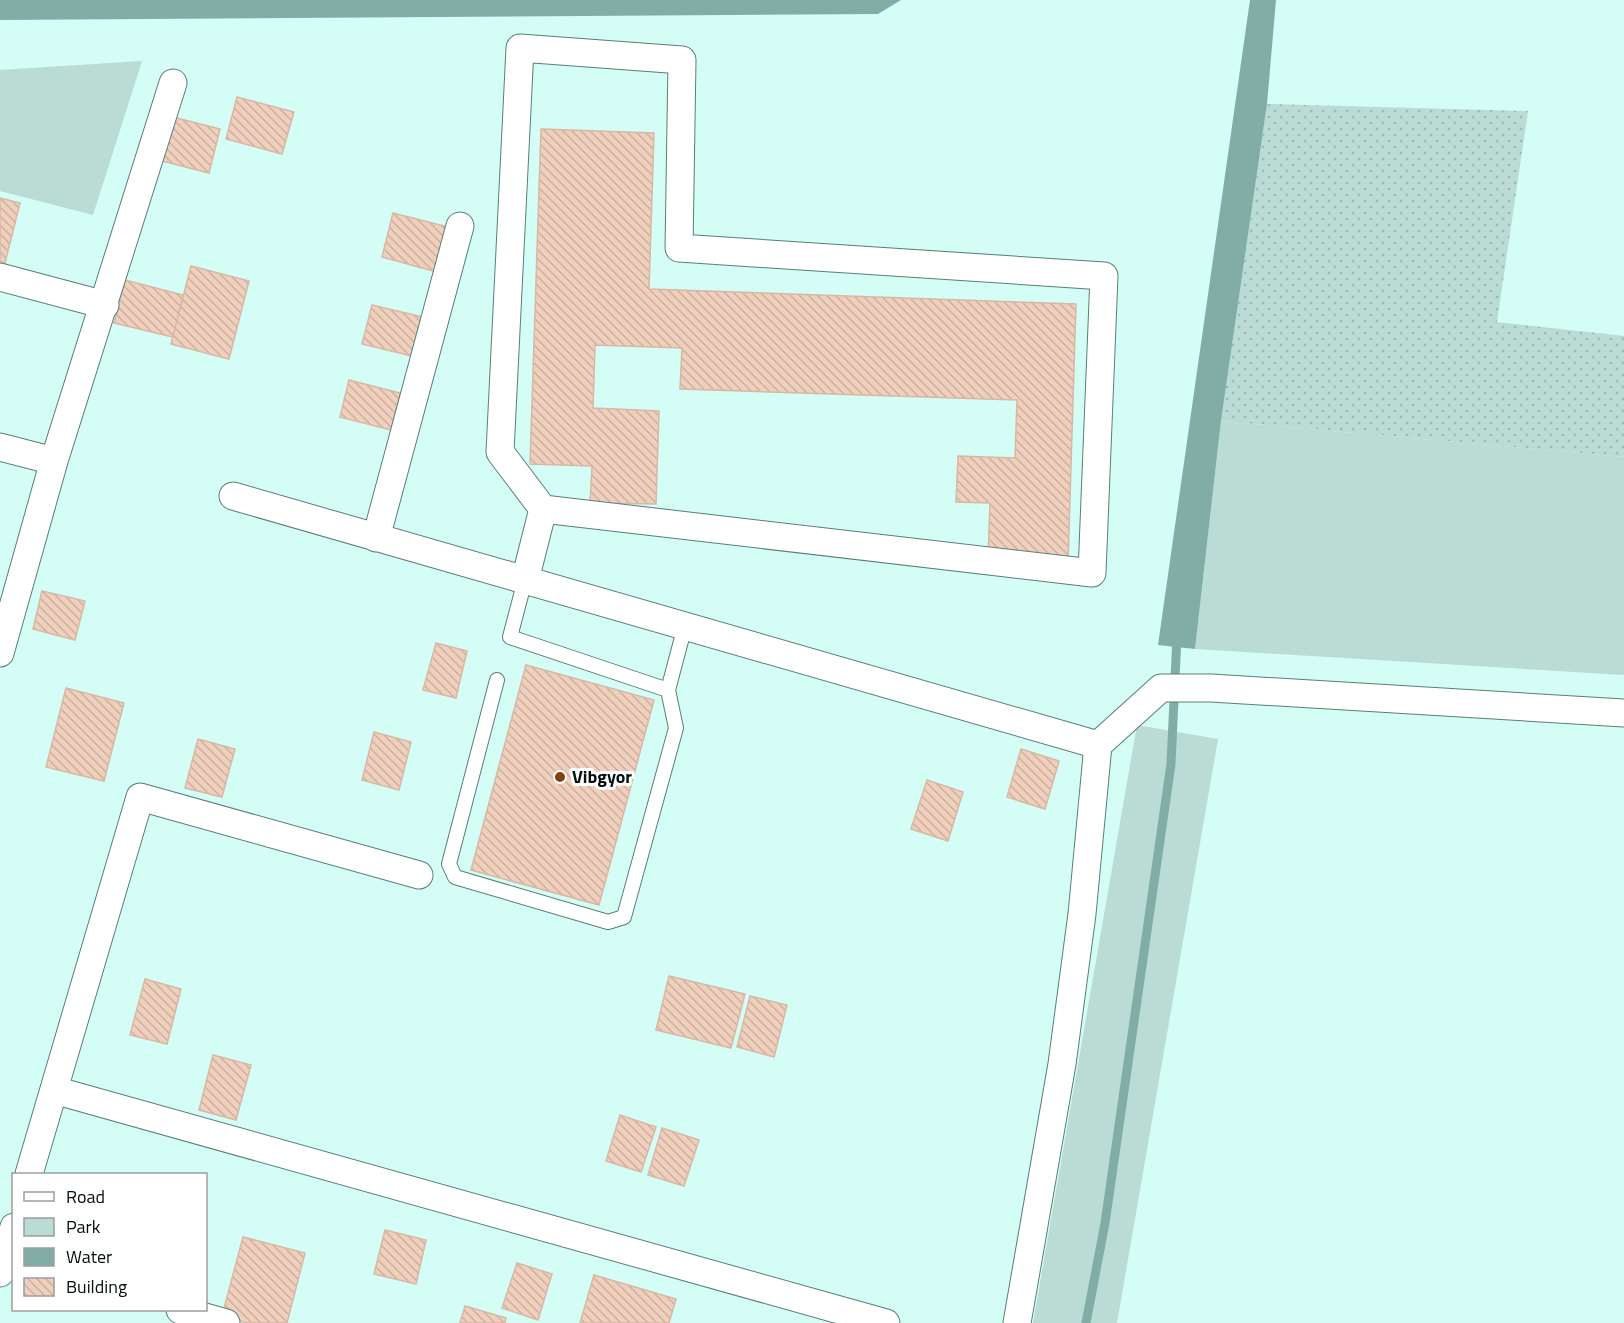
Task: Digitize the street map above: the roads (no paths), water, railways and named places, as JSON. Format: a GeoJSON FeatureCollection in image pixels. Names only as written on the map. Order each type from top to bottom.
{"type":"FeatureCollection","features":[{"type":"Feature","properties":{"kind":"street"},"geometry":{"type":"LineString","coordinates":[[520,48],[682,60],[679,248],[1104,276],[1092,573],[543,509],[500,452],[520,48]]}},
{"type":"Feature","properties":{"kind":"street"},"geometry":{"type":"LineString","coordinates":[[0,653],[11,573],[54,461],[105,305],[173,83]]}},
{"type":"Feature","properties":{"kind":"street"},"geometry":{"type":"LineString","coordinates":[[376,538],[460,226]]}},
{"type":"Feature","properties":{"kind":"street"},"geometry":{"type":"LineString","coordinates":[[0,277],[105,305]]}},
{"type":"Feature","properties":{"kind":"street"},"geometry":{"type":"LineString","coordinates":[[0,447],[54,461]]}},
{"type":"Feature","properties":{"kind":"street"},"geometry":{"type":"LineString","coordinates":[[233,496],[1098,745]]}},
{"type":"Feature","properties":{"kind":"street"},"geometry":{"type":"LineString","coordinates":[[525,580],[543,509]]}},
{"type":"Feature","properties":{"kind":"street"},"geometry":{"type":"LineString","coordinates":[[1017,1323],[1064,1052],[1082,914],[1098,745],[1161,688],[1211,688],[1624,713]]}},
{"type":"Feature","properties":{"kind":"street"},"geometry":{"type":"LineString","coordinates":[[29,1173],[140,797],[419,875]]}},
{"type":"Feature","properties":{"kind":"street"},"geometry":{"type":"LineString","coordinates":[[54,1090],[886,1323]]}},
{"type":"Feature","properties":{"kind":"street"},"geometry":{"type":"LineString","coordinates":[[6,1263],[12,1236]]}},
{"type":"Feature","properties":{"kind":"street"},"geometry":{"type":"LineString","coordinates":[[184,1311],[226,1323]]}},
{"type":"Feature","properties":{"kind":"lane"},"geometry":{"type":"LineString","coordinates":[[525,580],[510,636],[668,690]]}},
{"type":"Feature","properties":{"kind":"lane"},"geometry":{"type":"LineString","coordinates":[[496,680],[449,864],[454,877],[608,922],[624,917],[676,728],[668,690],[686,626]]}},
{"type":"Feature","properties":{"kind":"water"},"geometry":{"type":"Polygon","coordinates":[[[0,0],[901,0],[878,14],[0,20],[0,0]]]}},
{"type":"Feature","properties":{"kind":"water"},"geometry":{"type":"Polygon","coordinates":[[[1250,0],[1276,0],[1267,104],[1221,421],[1195,649],[1158,645],[1250,0]]]}},
{"type":"Feature","properties":{"kind":"waterway"},"geometry":{"type":"LineString","coordinates":[[1086,1323],[1105,1223],[1171,764],[1177,636]]}},
{"type":"Feature","properties":{"kind":"place","name":"Vibgyor"},"geometry":{"type":"Point","coordinates":[560,777]}}]}
